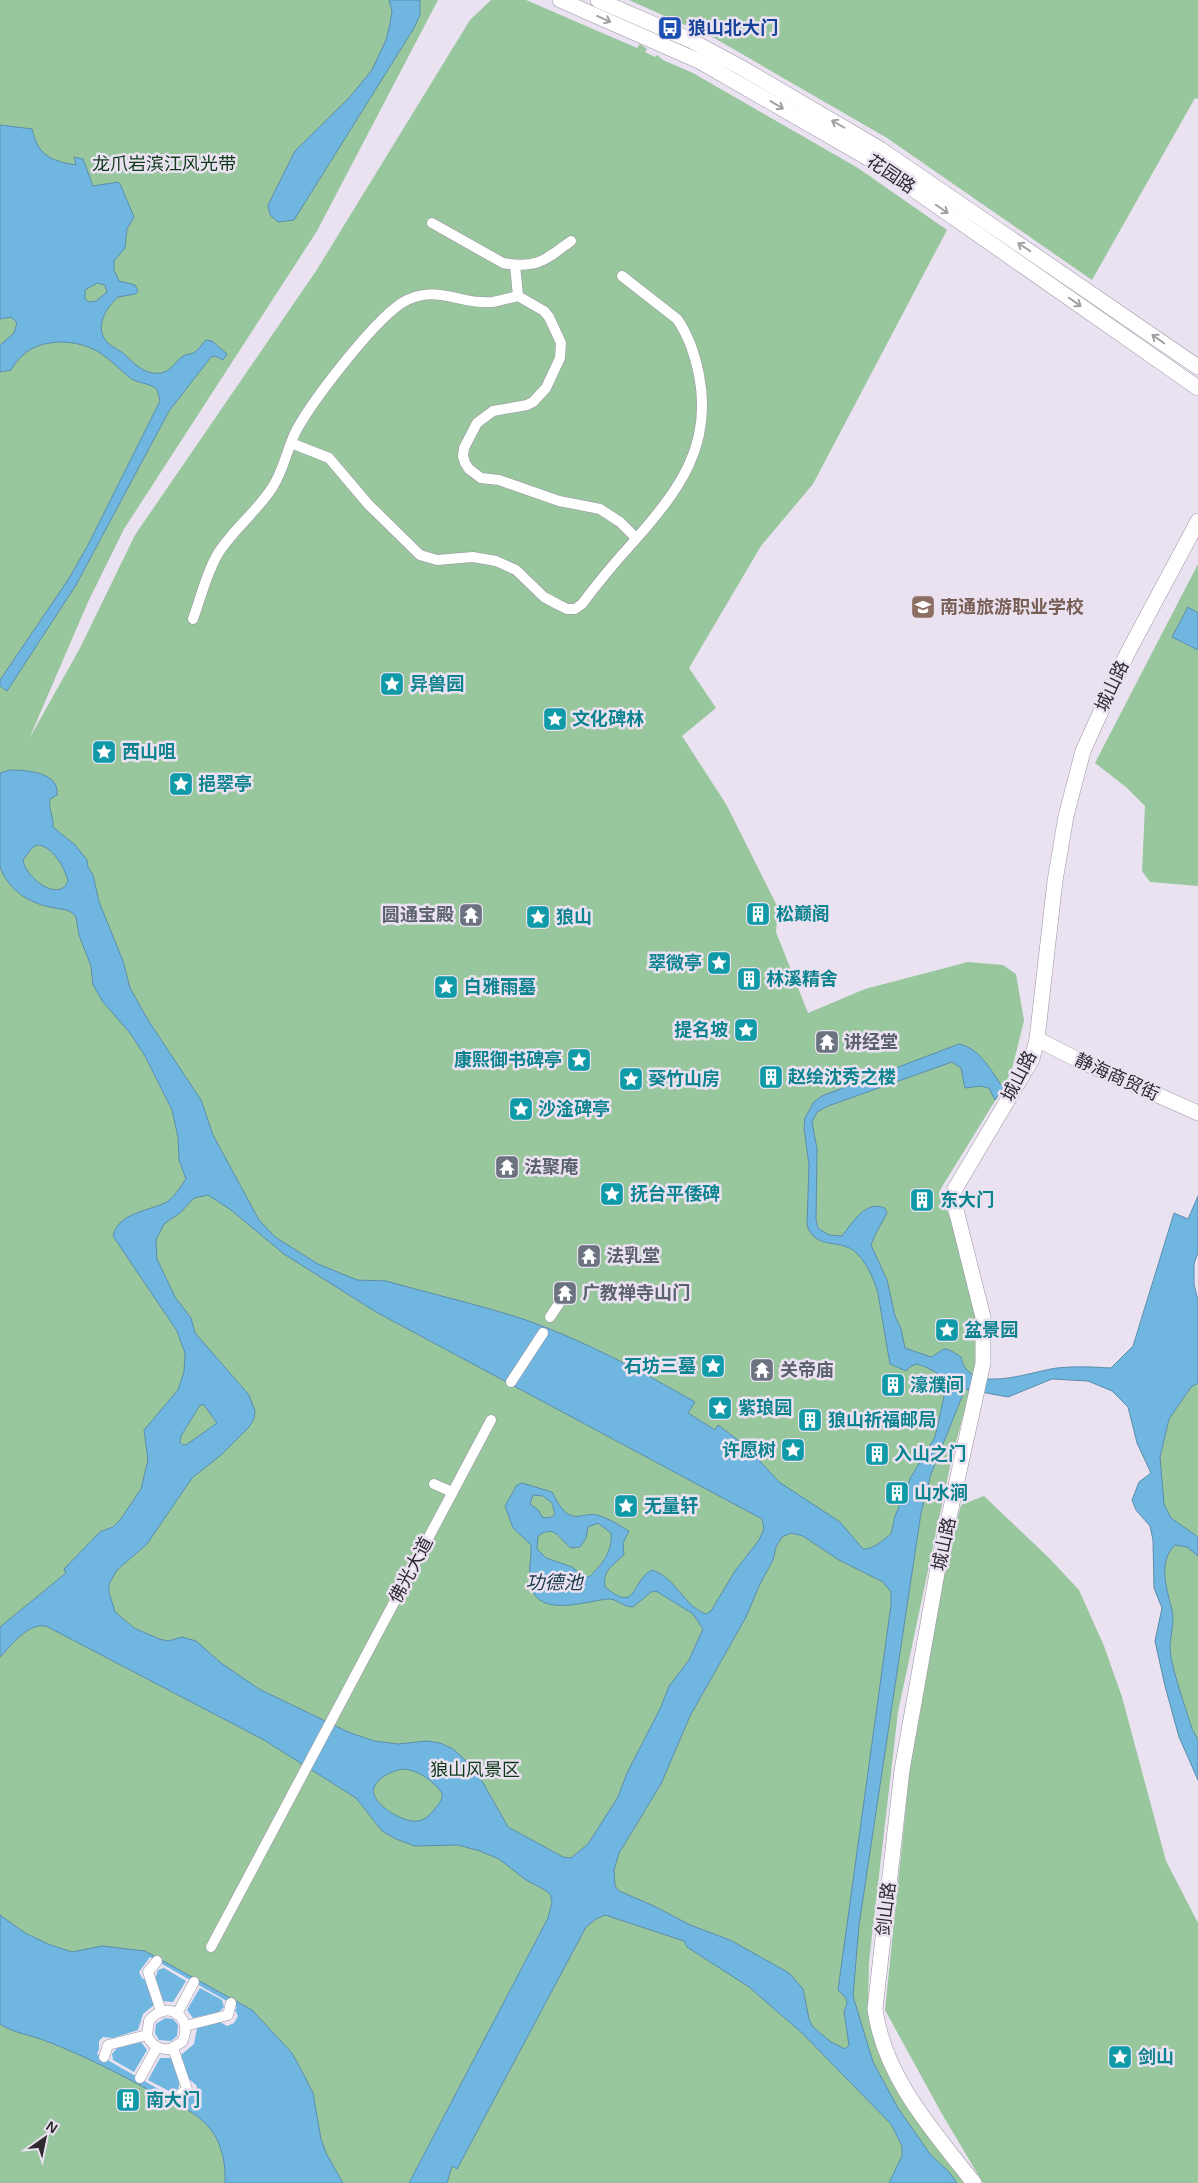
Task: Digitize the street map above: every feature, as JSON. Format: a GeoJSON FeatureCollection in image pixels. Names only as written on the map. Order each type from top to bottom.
{"type":"FeatureCollection","features":[{"type":"Feature","properties":{"kind":"street","name":"花园路"},"geometry":{"type":"LineString","coordinates":[[560,0],[701,62],[873,161],[1198,388]]}},
{"type":"Feature","properties":{"kind":"street","name":"花园路"},"geometry":{"type":"LineString","coordinates":[[598,0],[690,40],[742,68],[880,149],[1198,367]]}},
{"type":"Feature","properties":{"kind":"street"},"geometry":{"type":"LineString","coordinates":[[432,223],[503,263],[515,265],[530,266],[541,262],[571,241]]}},
{"type":"Feature","properties":{"kind":"street"},"geometry":{"type":"LineString","coordinates":[[515,265],[518,296]]}},
{"type":"Feature","properties":{"kind":"street"},"geometry":{"type":"LineString","coordinates":[[292,443],[329,458],[368,504],[420,554],[437,560],[473,557],[487,558],[516,570],[544,597],[567,609],[575,609],[582,604],[667,503],[686,473],[694,453],[703,410],[702,391],[692,348],[682,326],[676,319],[622,276]]}},
{"type":"Feature","properties":{"kind":"street"},"geometry":{"type":"LineString","coordinates":[[193,619],[219,551],[273,486],[297,429],[354,350],[397,306],[408,300],[431,294],[444,294],[467,300],[491,302],[518,296],[544,311],[549,317],[561,343],[560,358],[546,388],[533,402],[521,407],[493,411],[477,423],[464,448],[463,456],[469,469],[480,478],[507,482],[559,501],[600,509],[620,522],[636,538]]}},
{"type":"Feature","properties":{"kind":"street","name":"城山路"},"geometry":{"type":"LineString","coordinates":[[932,1609],[939,1562],[983,1363],[983,1316],[952,1194],[1032,1059],[1037,1039],[1055,881],[1066,816],[1083,751],[1127,654],[1198,522]]}},
{"type":"Feature","properties":{"kind":"street","name":"静海商贸街"},"geometry":{"type":"LineString","coordinates":[[1037,1039],[1076,1059],[1198,1113]]}},
{"type":"Feature","properties":{"kind":"street"},"geometry":{"type":"LineString","coordinates":[[550,1317],[560,1302]]}},
{"type":"Feature","properties":{"kind":"street"},"geometry":{"type":"LineString","coordinates":[[512,1382],[542,1333]]}},
{"type":"Feature","properties":{"kind":"street","name":"佛光大道"},"geometry":{"type":"LineString","coordinates":[[211,1947],[491,1420]]}},
{"type":"Feature","properties":{"kind":"street"},"geometry":{"type":"LineString","coordinates":[[434,1484],[452,1492]]}},
{"type":"Feature","properties":{"kind":"street","name":"剑山路"},"geometry":{"type":"LineString","coordinates":[[932,1609],[902,1770],[875,2009],[878,2032],[886,2054],[904,2088],[933,2131],[974,2183]]}},
{"type":"Feature","properties":{"kind":"street"},"geometry":{"type":"LineString","coordinates":[[156,1961],[148,1972],[161,2011]]}},
{"type":"Feature","properties":{"kind":"street"},"geometry":{"type":"LineString","coordinates":[[176,2014],[194,1982]]}},
{"type":"Feature","properties":{"kind":"street"},"geometry":{"type":"LineString","coordinates":[[185,2026],[228,2015],[231,2003]]}},
{"type":"Feature","properties":{"kind":"street"},"geometry":{"type":"LineString","coordinates":[[161,2011],[170,2011],[181,2017],[185,2026],[185,2036],[182,2042],[173,2048],[164,2050],[152,2044],[148,2035],[149,2021],[161,2011]]}},
{"type":"Feature","properties":{"kind":"street"},"geometry":{"type":"LineString","coordinates":[[104,2057],[108,2045],[148,2035]]}},
{"type":"Feature","properties":{"kind":"street"},"geometry":{"type":"LineString","coordinates":[[140,2078],[157,2048]]}},
{"type":"Feature","properties":{"kind":"street"},"geometry":{"type":"LineString","coordinates":[[173,2048],[187,2089],[176,2099]]}},
{"type":"Feature","properties":{"kind":"green space","name":"狼山风景区"},"geometry":{"type":"Polygon","coordinates":[[[0,0],[438,0],[317,231],[124,529],[88,602],[29,739],[80,648],[135,535],[316,271],[470,20],[491,0],[526,0],[637,48],[640,44],[647,49],[645,52],[655,57],[657,55],[663,60],[693,73],[858,168],[947,230],[813,484],[761,546],[689,668],[716,708],[682,736],[726,804],[778,908],[776,932],[808,1013],[865,989],[968,962],[1003,965],[1016,974],[1024,1021],[1012,1069],[1003,1088],[940,1190],[957,1238],[978,1320],[975,1372],[952,1457],[898,1712],[869,1962],[868,2007],[874,2040],[891,2077],[966,2183],[0,2183],[0,0]]]}},
{"type":"Feature","properties":{"kind":"green space"},"geometry":{"type":"Polygon","coordinates":[[[629,0],[1198,0],[1198,99],[1195,98],[1092,280],[887,138],[716,39],[629,0]]]}},
{"type":"Feature","properties":{"kind":"green space"},"geometry":{"type":"Polygon","coordinates":[[[1198,564],[1198,886],[1150,882],[1142,871],[1145,806],[1126,787],[1095,763],[1198,564]]]}},
{"type":"Feature","properties":{"kind":"green space"},"geometry":{"type":"Polygon","coordinates":[[[1198,1383],[1198,1780],[1179,1737],[1155,1641],[1162,1608],[1154,1588],[1153,1540],[1150,1526],[1136,1510],[1132,1500],[1139,1482],[1151,1473],[1160,1457],[1169,1419],[1191,1387],[1198,1383]]]}},
{"type":"Feature","properties":{"kind":"green space","name":"剑山"},"geometry":{"type":"Polygon","coordinates":[[[984,1496],[1050,1559],[1079,1590],[1104,1646],[1122,1697],[1166,1861],[1198,1923],[1198,2183],[983,2183],[942,2114],[885,2010],[910,1767],[947,1557],[961,1505],[984,1496]]]}},
{"type":"Feature","properties":{"kind":"water"},"geometry":{"type":"Polygon","coordinates":[[[389,0],[420,0],[420,15],[414,28],[294,220],[278,222],[270,215],[268,205],[295,151],[349,98],[372,70],[386,40],[390,24],[392,11],[389,0]]]}},
{"type":"Feature","properties":{"kind":"water"},"geometry":{"type":"Polygon","coordinates":[[[0,125],[32,129],[42,151],[52,159],[76,165],[74,157],[83,159],[93,186],[118,182],[121,186],[134,217],[127,229],[125,248],[114,261],[114,270],[119,281],[135,285],[138,291],[135,294],[118,297],[106,312],[101,325],[104,337],[108,343],[140,368],[155,373],[168,370],[183,356],[197,351],[206,340],[212,341],[227,354],[223,360],[215,356],[211,357],[169,411],[76,585],[7,691],[0,686],[0,680],[68,580],[88,545],[160,401],[157,389],[132,379],[98,352],[76,343],[56,342],[38,346],[21,357],[11,370],[0,372],[0,345],[14,333],[17,323],[11,317],[0,319],[0,125]],[[97,283],[85,290],[85,299],[89,302],[96,301],[107,292],[105,285],[97,283]]]}},
{"type":"Feature","properties":{"kind":"water"},"geometry":{"type":"Polygon","coordinates":[[[1188,607],[1198,613],[1198,650],[1172,637],[1188,607]]]}},
{"type":"Feature","properties":{"kind":"water","name":"功德池"},"geometry":{"type":"Polygon","coordinates":[[[10,770],[33,772],[48,777],[53,781],[57,795],[50,799],[53,827],[75,845],[87,860],[88,867],[93,875],[99,902],[123,961],[130,988],[148,1020],[201,1100],[213,1135],[259,1220],[275,1237],[318,1264],[357,1280],[386,1281],[526,1320],[570,1337],[633,1368],[695,1402],[688,1413],[715,1430],[718,1425],[747,1447],[779,1482],[840,1522],[863,1549],[874,1546],[891,1534],[895,1516],[911,1477],[935,1437],[945,1392],[942,1380],[937,1373],[926,1367],[917,1364],[911,1366],[906,1371],[890,1364],[875,1282],[865,1264],[853,1250],[820,1241],[811,1233],[807,1225],[809,1165],[804,1128],[805,1118],[814,1102],[822,1096],[959,1044],[966,1046],[979,1055],[1003,1088],[995,1100],[989,1088],[980,1086],[965,1088],[961,1068],[952,1062],[828,1106],[817,1112],[812,1122],[817,1149],[816,1220],[818,1228],[829,1235],[842,1236],[855,1219],[866,1210],[878,1206],[885,1208],[887,1213],[871,1245],[887,1280],[905,1348],[931,1357],[944,1349],[950,1350],[961,1357],[966,1369],[975,1376],[988,1379],[1002,1379],[1057,1368],[1111,1368],[1133,1346],[1174,1213],[1188,1219],[1198,1196],[1198,1252],[1194,1264],[1194,1284],[1198,1301],[1198,1383],[1191,1387],[1169,1419],[1160,1457],[1164,1504],[1171,1518],[1198,1537],[1198,1556],[1187,1547],[1175,1545],[1169,1552],[1166,1560],[1165,1576],[1173,1615],[1171,1657],[1192,1729],[1198,1740],[1198,1780],[1179,1737],[1155,1641],[1162,1608],[1154,1588],[1153,1540],[1150,1526],[1136,1510],[1132,1500],[1139,1482],[1151,1473],[1137,1443],[1128,1407],[1112,1391],[1088,1381],[1052,1379],[1008,1397],[965,1389],[931,1474],[921,1513],[859,1925],[853,1996],[873,2062],[898,2108],[930,2154],[949,2172],[957,2183],[889,2183],[902,2156],[902,2146],[891,2124],[802,2033],[749,1987],[687,1947],[684,1941],[605,1915],[586,1927],[457,2169],[452,2166],[447,2183],[409,2183],[548,1918],[552,1902],[550,1894],[526,1880],[499,1859],[480,1851],[458,1845],[415,1846],[396,1839],[382,1831],[356,1798],[264,1740],[46,1626],[39,1626],[26,1631],[0,1657],[0,1627],[66,1573],[64,1569],[100,1532],[113,1527],[141,1489],[148,1460],[144,1430],[178,1390],[184,1372],[185,1353],[177,1331],[113,1236],[116,1228],[127,1218],[168,1201],[186,1179],[179,1160],[178,1137],[172,1110],[145,1056],[130,1033],[103,1002],[93,985],[91,966],[79,935],[76,917],[69,911],[29,900],[9,883],[0,867],[0,773],[10,770]],[[37,845],[32,848],[23,860],[30,874],[43,886],[50,889],[57,890],[64,887],[68,881],[64,870],[53,853],[43,846],[37,845]],[[208,1195],[194,1198],[180,1213],[164,1224],[156,1240],[157,1259],[175,1297],[191,1318],[195,1333],[249,1395],[255,1411],[254,1419],[249,1427],[221,1455],[192,1478],[147,1544],[117,1570],[109,1584],[109,1592],[115,1612],[134,1628],[159,1639],[168,1641],[182,1637],[196,1641],[221,1663],[259,1689],[348,1732],[374,1741],[398,1744],[427,1741],[440,1743],[453,1749],[482,1781],[508,1827],[563,1857],[571,1858],[588,1844],[618,1797],[627,1773],[661,1707],[669,1686],[689,1660],[703,1629],[693,1614],[656,1591],[651,1592],[633,1607],[611,1599],[565,1605],[554,1605],[544,1602],[536,1596],[531,1587],[529,1577],[531,1545],[513,1528],[505,1506],[517,1485],[522,1483],[552,1492],[566,1513],[570,1515],[590,1514],[604,1517],[629,1531],[623,1543],[624,1554],[607,1572],[605,1587],[616,1595],[629,1597],[645,1575],[652,1570],[668,1579],[691,1604],[706,1614],[711,1611],[735,1571],[759,1540],[764,1529],[762,1519],[376,1312],[284,1254],[231,1210],[208,1195]],[[200,1405],[181,1436],[180,1442],[186,1445],[217,1423],[204,1405],[200,1405]],[[533,1495],[530,1504],[538,1510],[543,1518],[552,1517],[555,1514],[552,1503],[543,1496],[533,1495]],[[598,1523],[588,1527],[586,1538],[580,1547],[571,1548],[556,1534],[548,1531],[538,1536],[537,1549],[546,1558],[572,1567],[583,1576],[589,1577],[606,1557],[610,1546],[611,1533],[598,1523]],[[791,1533],[782,1537],[776,1547],[773,1560],[746,1617],[690,1716],[661,1784],[619,1853],[614,1870],[615,1886],[619,1891],[654,1906],[690,1925],[730,1940],[789,1973],[803,1989],[809,2019],[813,2027],[831,2042],[845,2049],[849,2045],[844,2012],[847,2003],[846,1998],[838,1990],[891,1605],[891,1592],[883,1582],[839,1560],[803,1536],[791,1533]],[[404,1769],[382,1777],[375,1786],[373,1791],[378,1802],[388,1810],[407,1820],[423,1820],[440,1802],[442,1793],[430,1780],[420,1774],[404,1769]]]}},
{"type":"Feature","properties":{"kind":"water"},"geometry":{"type":"Polygon","coordinates":[[[0,1915],[25,1933],[48,1944],[72,1952],[102,1946],[145,1951],[252,2010],[292,2053],[306,2079],[313,2093],[321,2139],[326,2153],[343,2183],[225,2183],[225,2167],[219,2143],[205,2123],[194,2114],[88,2059],[46,2041],[11,2030],[0,2024],[0,1915]]]}},
{"type":"Feature","properties":{"kind":"pier"},"geometry":{"type":"Polygon","coordinates":[[[150,1957],[237,2007],[235,2010],[238,2016],[234,2023],[227,2026],[220,2022],[197,2028],[194,2044],[181,2055],[189,2079],[197,2086],[196,2094],[187,2097],[183,2103],[97,2054],[99,2041],[103,2037],[113,2038],[138,2030],[143,2014],[154,2005],[145,1980],[139,1972],[150,1957]],[[164,1968],[158,1970],[155,1979],[162,2001],[173,2002],[186,1981],[164,1968]],[[200,1988],[187,2010],[193,2018],[219,2012],[224,2007],[222,2000],[200,1988]],[[165,2018],[156,2024],[155,2033],[159,2040],[171,2041],[177,2036],[178,2025],[173,2019],[165,2018]],[[141,2042],[117,2048],[112,2054],[113,2060],[134,2072],[147,2050],[141,2042]],[[160,2058],[148,2080],[171,2092],[178,2089],[180,2081],[172,2058],[160,2058]]]}},
{"type":"Feature","properties":{"kind":"tunnel"},"geometry":{"type":"LineString","coordinates":[[125,2108],[131,2097]]}},
{"type":"Feature","properties":{"kind":"place","name":"狼山北大门"},"geometry":{"type":"Point","coordinates":[670,28]}},
{"type":"Feature","properties":{"kind":"place","name":"南通旅游职业学校"},"geometry":{"type":"Point","coordinates":[923,607]}},
{"type":"Feature","properties":{"kind":"place","name":"异兽园"},"geometry":{"type":"Point","coordinates":[392,684]}},
{"type":"Feature","properties":{"kind":"place","name":"文化碑林"},"geometry":{"type":"Point","coordinates":[555,719]}},
{"type":"Feature","properties":{"kind":"place","name":"西山咀"},"geometry":{"type":"Point","coordinates":[104,752]}},
{"type":"Feature","properties":{"kind":"place","name":"挹翠亭"},"geometry":{"type":"Point","coordinates":[181,784]}},
{"type":"Feature","properties":{"kind":"place","name":"松巅阁"},"geometry":{"type":"Point","coordinates":[758,914]}},
{"type":"Feature","properties":{"kind":"place","name":"圆通宝殿"},"geometry":{"type":"Point","coordinates":[471,915]}},
{"type":"Feature","properties":{"kind":"place","name":"狼山"},"geometry":{"type":"Point","coordinates":[538,917]}},
{"type":"Feature","properties":{"kind":"place","name":"翠微亭"},"geometry":{"type":"Point","coordinates":[719,963]}},
{"type":"Feature","properties":{"kind":"place","name":"林溪精舍"},"geometry":{"type":"Point","coordinates":[749,979]}},
{"type":"Feature","properties":{"kind":"place","name":"白雅雨墓"},"geometry":{"type":"Point","coordinates":[446,987]}},
{"type":"Feature","properties":{"kind":"place","name":"提名坡"},"geometry":{"type":"Point","coordinates":[746,1030]}},
{"type":"Feature","properties":{"kind":"place","name":"讲经堂"},"geometry":{"type":"Point","coordinates":[827,1042]}},
{"type":"Feature","properties":{"kind":"place","name":"康熙御书碑亭"},"geometry":{"type":"Point","coordinates":[579,1060]}},
{"type":"Feature","properties":{"kind":"place","name":"赵绘沈秀之楼"},"geometry":{"type":"Point","coordinates":[771,1077]}},
{"type":"Feature","properties":{"kind":"place","name":"葵竹山房"},"geometry":{"type":"Point","coordinates":[631,1079]}},
{"type":"Feature","properties":{"kind":"place","name":"沙淦碑亭"},"geometry":{"type":"Point","coordinates":[521,1109]}},
{"type":"Feature","properties":{"kind":"place","name":"法聚庵"},"geometry":{"type":"Point","coordinates":[507,1167]}},
{"type":"Feature","properties":{"kind":"place","name":"抚台平倭碑"},"geometry":{"type":"Point","coordinates":[612,1194]}},
{"type":"Feature","properties":{"kind":"place","name":"东大门"},"geometry":{"type":"Point","coordinates":[922,1200]}},
{"type":"Feature","properties":{"kind":"place","name":"法乳堂"},"geometry":{"type":"Point","coordinates":[589,1256]}},
{"type":"Feature","properties":{"kind":"place","name":"广教禅寺山门"},"geometry":{"type":"Point","coordinates":[565,1293]}},
{"type":"Feature","properties":{"kind":"place","name":"盆景园"},"geometry":{"type":"Point","coordinates":[947,1330]}},
{"type":"Feature","properties":{"kind":"place","name":"石坊三墓"},"geometry":{"type":"Point","coordinates":[713,1366]}},
{"type":"Feature","properties":{"kind":"place","name":"关帝庙"},"geometry":{"type":"Point","coordinates":[762,1370]}},
{"type":"Feature","properties":{"kind":"place","name":"濠濮间"},"geometry":{"type":"Point","coordinates":[893,1385]}},
{"type":"Feature","properties":{"kind":"place","name":"紫琅园"},"geometry":{"type":"Point","coordinates":[720,1408]}},
{"type":"Feature","properties":{"kind":"place","name":"狼山祈福邮局"},"geometry":{"type":"Point","coordinates":[810,1420]}},
{"type":"Feature","properties":{"kind":"place","name":"许愿树"},"geometry":{"type":"Point","coordinates":[793,1450]}},
{"type":"Feature","properties":{"kind":"place","name":"入山之门"},"geometry":{"type":"Point","coordinates":[877,1454]}},
{"type":"Feature","properties":{"kind":"place","name":"山水涧"},"geometry":{"type":"Point","coordinates":[897,1493]}},
{"type":"Feature","properties":{"kind":"place","name":"无量轩"},"geometry":{"type":"Point","coordinates":[626,1506]}},
{"type":"Feature","properties":{"kind":"place","name":"剑山"},"geometry":{"type":"Point","coordinates":[1120,2057]}},
{"type":"Feature","properties":{"kind":"place","name":"南大门"},"geometry":{"type":"Point","coordinates":[128,2100]}},
{"type":"Feature","properties":{"kind":"park label","name":"龙爪岩滨江风光带"},"geometry":{"type":"Point","coordinates":[164,164]}}]}
